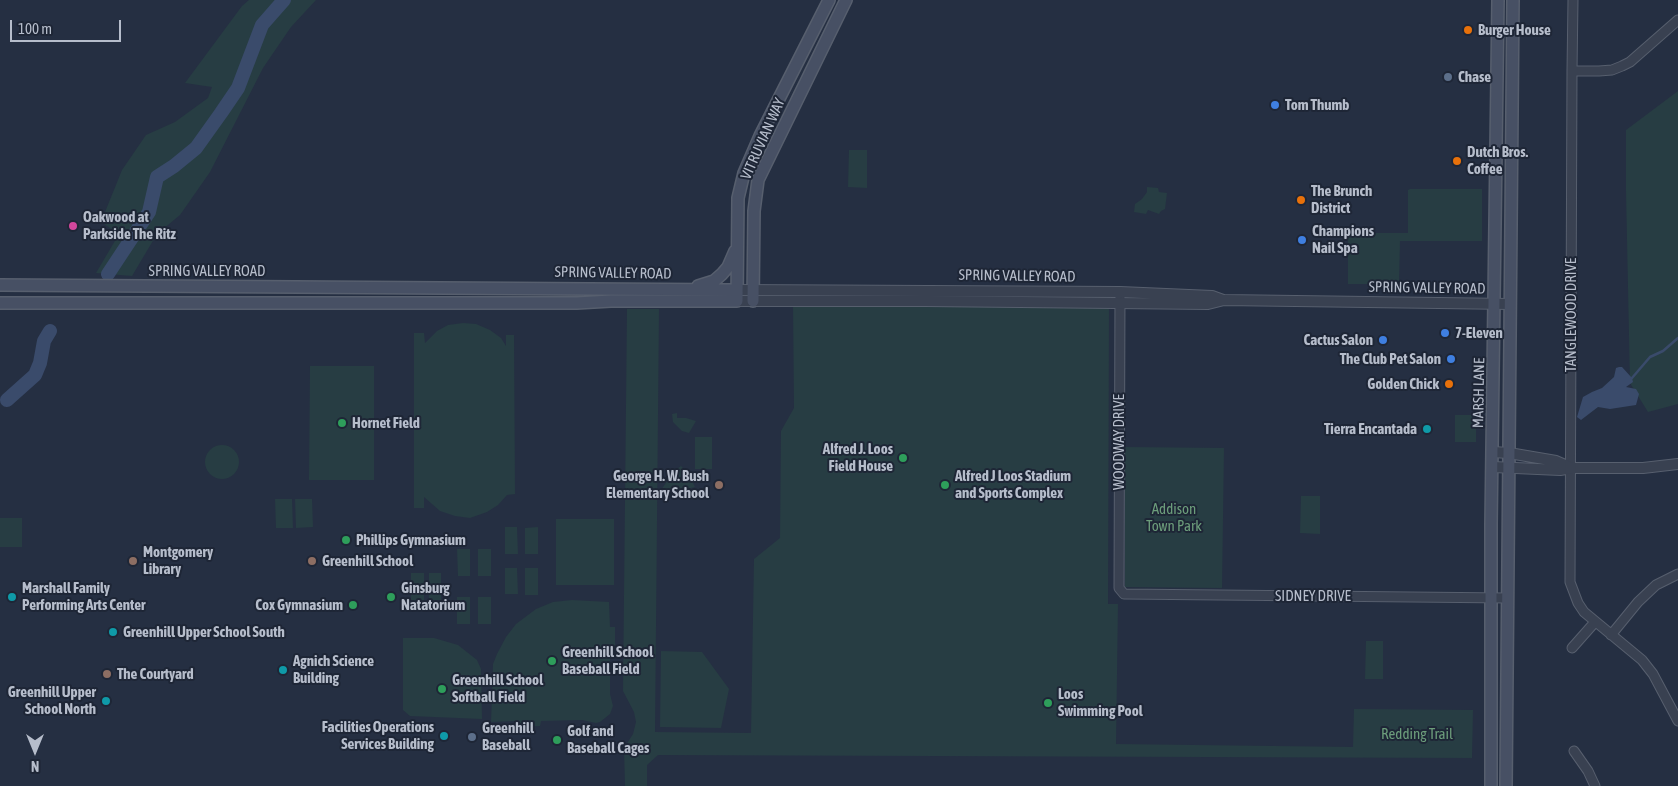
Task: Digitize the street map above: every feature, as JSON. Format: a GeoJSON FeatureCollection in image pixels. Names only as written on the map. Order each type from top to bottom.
{"type":"FeatureCollection","features":[{"type":"Feature","properties":{"kind":"main road","name":"VITRUVIAN WAY"},"geometry":{"type":"LineString","coordinates":[[737,295],[738,198],[744,173],[760,136],[829,0]]}},
{"type":"Feature","properties":{"kind":"main road","name":"VITRUVIAN WAY"},"geometry":{"type":"LineString","coordinates":[[752,295],[755,196],[760,174],[846,0]]}},
{"type":"Feature","properties":{"kind":"main road","name":"MARSH LANE"},"geometry":{"type":"LineString","coordinates":[[1491,786],[1498,0]]}},
{"type":"Feature","properties":{"kind":"main road","name":"MARSH LANE"},"geometry":{"type":"LineString","coordinates":[[1506,786],[1513,0]]}},
{"type":"Feature","properties":{"kind":"main road"},"geometry":{"type":"LineString","coordinates":[[801,56],[815,64]]}},
{"type":"Feature","properties":{"kind":"main road"},"geometry":{"type":"LineString","coordinates":[[1497,121],[1512,121]]}},
{"type":"Feature","properties":{"kind":"main road"},"geometry":{"type":"LineString","coordinates":[[760,136],[765,140],[766,144],[760,162],[760,174]]}},
{"type":"Feature","properties":{"kind":"main road"},"geometry":{"type":"LineString","coordinates":[[686,289],[714,280],[722,274],[728,267],[737,245]]}},
{"type":"Feature","properties":{"kind":"main road","name":"SPRING VALLEY ROAD"},"geometry":{"type":"LineString","coordinates":[[0,285],[686,289],[737,295]]}},
{"type":"Feature","properties":{"kind":"main road"},"geometry":{"type":"LineString","coordinates":[[610,288],[611,301]]}},
{"type":"Feature","properties":{"kind":"main road","name":"SPRING VALLEY ROAD"},"geometry":{"type":"LineString","coordinates":[[0,303],[577,303],[737,295]]}},
{"type":"Feature","properties":{"kind":"street","name":"TANGLEWOOD DRIVE"},"geometry":{"type":"LineString","coordinates":[[1573,0],[1570,582],[1578,603],[1584,612],[1642,660],[1653,674],[1678,721]]}},
{"type":"Feature","properties":{"kind":"street"},"geometry":{"type":"LineString","coordinates":[[1572,71],[1612,70],[1622,66],[1630,62],[1678,20]]}},
{"type":"Feature","properties":{"kind":"street","name":"SPRING VALLEY ROAD"},"geometry":{"type":"LineString","coordinates":[[737,295],[1120,292],[1212,296],[1224,300]]}},
{"type":"Feature","properties":{"kind":"street","name":"WOODWAY DRIVE"},"geometry":{"type":"LineString","coordinates":[[1120,292],[1120,591]]}},
{"type":"Feature","properties":{"kind":"street","name":"SPRING VALLEY ROAD"},"geometry":{"type":"LineString","coordinates":[[752,295],[926,301],[1208,304],[1224,300],[1510,304]]}},
{"type":"Feature","properties":{"kind":"street"},"geometry":{"type":"LineString","coordinates":[[1493,452],[1556,461],[1572,468]]}},
{"type":"Feature","properties":{"kind":"street"},"geometry":{"type":"LineString","coordinates":[[1493,467],[1560,470],[1572,468],[1643,468],[1678,464]]}},
{"type":"Feature","properties":{"kind":"street"},"geometry":{"type":"LineString","coordinates":[[1611,635],[1638,602],[1656,585],[1678,574]]}},
{"type":"Feature","properties":{"kind":"street","name":"SIDNEY DRIVE"},"geometry":{"type":"LineString","coordinates":[[1120,591],[1124,594],[1507,598]]}},
{"type":"Feature","properties":{"kind":"street"},"geometry":{"type":"LineString","coordinates":[[1572,648],[1594,622]]}},
{"type":"Feature","properties":{"kind":"street"},"geometry":{"type":"LineString","coordinates":[[1574,751],[1588,771],[1595,786]]}},
{"type":"Feature","properties":{"kind":"green space"},"geometry":{"type":"Polygon","coordinates":[[[249,0],[316,0],[291,27],[263,68],[210,172],[180,215],[157,234],[132,276],[96,273],[119,234],[101,222],[122,170],[146,135],[175,122],[208,98],[212,87],[185,83],[242,6],[249,0]]]}},
{"type":"Feature","properties":{"kind":"green space"},"geometry":{"type":"Polygon","coordinates":[[[1678,91],[1678,404],[1648,412],[1630,383],[1626,130],[1678,91]]]}},
{"type":"Feature","properties":{"kind":"green space"},"geometry":{"type":"Polygon","coordinates":[[[849,150],[867,150],[867,188],[848,187],[849,150]]]}},
{"type":"Feature","properties":{"kind":"green space"},"geometry":{"type":"Polygon","coordinates":[[[1147,187],[1158,188],[1159,192],[1167,193],[1165,209],[1159,214],[1148,210],[1146,214],[1134,212],[1135,204],[1147,192],[1147,187]]]}},
{"type":"Feature","properties":{"kind":"green space"},"geometry":{"type":"Polygon","coordinates":[[[1482,189],[1482,241],[1400,241],[1399,284],[1348,284],[1348,235],[1350,233],[1408,233],[1408,190],[1482,189]]]}},
{"type":"Feature","properties":{"kind":"green space","name":"Alfred J Loos Stadium and Sports Complex"},"geometry":{"type":"Polygon","coordinates":[[[793,304],[1109,307],[1108,604],[1118,604],[1116,744],[1353,747],[1354,709],[1473,710],[1472,758],[658,755],[647,765],[647,786],[625,786],[624,748],[633,734],[636,722],[634,712],[623,691],[627,309],[659,309],[655,732],[751,733],[754,559],[780,538],[781,431],[794,408],[793,304]]]}},
{"type":"Feature","properties":{"kind":"green space"},"geometry":{"type":"Polygon","coordinates":[[[476,324],[490,330],[501,338],[506,346],[506,335],[514,335],[515,494],[507,495],[498,505],[487,512],[470,518],[440,511],[424,497],[424,508],[414,508],[414,333],[424,333],[425,343],[437,331],[448,325],[476,324]]]}},
{"type":"Feature","properties":{"kind":"green space","name":"Hornet Field"},"geometry":{"type":"Polygon","coordinates":[[[310,366],[374,366],[374,480],[309,480],[310,366]]]}},
{"type":"Feature","properties":{"kind":"green space"},"geometry":{"type":"Polygon","coordinates":[[[677,413],[677,418],[696,421],[689,433],[682,431],[673,422],[672,414],[677,413]]]}},
{"type":"Feature","properties":{"kind":"green space"},"geometry":{"type":"Polygon","coordinates":[[[1455,415],[1476,415],[1476,442],[1455,442],[1455,415]]]}},
{"type":"Feature","properties":{"kind":"green space"},"geometry":{"type":"Polygon","coordinates":[[[695,437],[712,437],[712,469],[695,469],[695,437]]]}},
{"type":"Feature","properties":{"kind":"green space"},"geometry":{"type":"Polygon","coordinates":[[[222,445],[234,450],[239,462],[234,474],[222,479],[210,474],[205,462],[210,450],[222,445]]]}},
{"type":"Feature","properties":{"kind":"green space","name":"Addison Town Park"},"geometry":{"type":"Polygon","coordinates":[[[1125,447],[1224,448],[1222,588],[1125,587],[1125,447]]]}},
{"type":"Feature","properties":{"kind":"green space"},"geometry":{"type":"Polygon","coordinates":[[[681,466],[688,473],[695,487],[674,490],[671,492],[672,495],[661,490],[674,471],[681,466]]]}},
{"type":"Feature","properties":{"kind":"green space"},"geometry":{"type":"Polygon","coordinates":[[[1301,496],[1320,496],[1320,534],[1300,533],[1301,496]]]}},
{"type":"Feature","properties":{"kind":"green space"},"geometry":{"type":"Polygon","coordinates":[[[275,499],[292,499],[293,528],[276,528],[275,499]]]}},
{"type":"Feature","properties":{"kind":"green space"},"geometry":{"type":"Polygon","coordinates":[[[295,499],[312,499],[313,527],[296,528],[295,499]]]}},
{"type":"Feature","properties":{"kind":"green space"},"geometry":{"type":"Polygon","coordinates":[[[0,518],[22,518],[22,547],[0,547],[0,518]]]}},
{"type":"Feature","properties":{"kind":"green space"},"geometry":{"type":"Polygon","coordinates":[[[556,519],[614,519],[614,585],[556,585],[556,519]]]}},
{"type":"Feature","properties":{"kind":"green space"},"geometry":{"type":"Polygon","coordinates":[[[505,527],[517,527],[518,554],[505,554],[505,527]]]}},
{"type":"Feature","properties":{"kind":"green space"},"geometry":{"type":"Polygon","coordinates":[[[538,527],[538,554],[525,554],[525,528],[538,527]]]}},
{"type":"Feature","properties":{"kind":"green space"},"geometry":{"type":"Polygon","coordinates":[[[457,549],[470,549],[470,576],[458,576],[457,549]]]}},
{"type":"Feature","properties":{"kind":"green space"},"geometry":{"type":"Polygon","coordinates":[[[478,549],[491,549],[491,576],[478,576],[478,549]]]}},
{"type":"Feature","properties":{"kind":"green space"},"geometry":{"type":"Polygon","coordinates":[[[505,568],[517,568],[518,594],[505,594],[505,568]]]}},
{"type":"Feature","properties":{"kind":"green space"},"geometry":{"type":"Polygon","coordinates":[[[525,568],[538,568],[538,595],[525,595],[525,568]]]}},
{"type":"Feature","properties":{"kind":"green space"},"geometry":{"type":"Polygon","coordinates":[[[411,573],[424,573],[424,600],[411,600],[411,573]]]}},
{"type":"Feature","properties":{"kind":"green space"},"geometry":{"type":"Polygon","coordinates":[[[429,573],[441,573],[441,600],[429,600],[429,573]]]}},
{"type":"Feature","properties":{"kind":"green space"},"geometry":{"type":"Polygon","coordinates":[[[457,597],[470,597],[470,624],[457,624],[457,597]]]}},
{"type":"Feature","properties":{"kind":"green space"},"geometry":{"type":"Polygon","coordinates":[[[478,597],[491,597],[491,624],[478,624],[478,597]]]}},
{"type":"Feature","properties":{"kind":"green space","name":"Greenhill School Baseball Field"},"geometry":{"type":"Polygon","coordinates":[[[572,600],[609,602],[610,627],[615,627],[615,650],[610,651],[610,694],[613,706],[610,714],[596,723],[582,720],[541,721],[540,726],[517,727],[517,721],[491,722],[493,664],[506,637],[516,624],[536,609],[553,602],[572,600]]]}},
{"type":"Feature","properties":{"kind":"green space","name":"Greenhill School Softball Field"},"geometry":{"type":"Polygon","coordinates":[[[403,638],[434,638],[458,645],[477,660],[481,669],[482,719],[410,716],[403,710],[403,638]]]}},
{"type":"Feature","properties":{"kind":"green space"},"geometry":{"type":"Polygon","coordinates":[[[1366,641],[1383,641],[1383,679],[1365,679],[1366,641]]]}},
{"type":"Feature","properties":{"kind":"green space"},"geometry":{"type":"Polygon","coordinates":[[[661,651],[702,652],[729,689],[721,728],[660,727],[661,651]]]}},
{"type":"Feature","properties":{"kind":"water"},"geometry":{"type":"Polygon","coordinates":[[[1622,367],[1632,378],[1633,382],[1626,387],[1636,389],[1639,394],[1636,405],[1610,409],[1598,407],[1581,420],[1577,417],[1583,397],[1602,388],[1614,377],[1616,368],[1622,367]]]}},
{"type":"Feature","properties":{"kind":"waterway"},"geometry":{"type":"LineString","coordinates":[[108,274],[149,212],[157,177],[196,148],[238,88],[262,25],[284,0]]}},
{"type":"Feature","properties":{"kind":"waterway"},"geometry":{"type":"LineString","coordinates":[[7,400],[35,375],[40,363],[44,341],[50,331]]}},
{"type":"Feature","properties":{"kind":"waterway"},"geometry":{"type":"LineString","coordinates":[[1632,378],[1650,357],[1663,351],[1678,338]]}},
{"type":"Feature","properties":{"kind":"place","name":"Burger House"},"geometry":{"type":"Point","coordinates":[1468,30]}},
{"type":"Feature","properties":{"kind":"place","name":"Chase"},"geometry":{"type":"Point","coordinates":[1448,77]}},
{"type":"Feature","properties":{"kind":"place","name":"Tom Thumb"},"geometry":{"type":"Point","coordinates":[1275,105]}},
{"type":"Feature","properties":{"kind":"place","name":"Dutch Bros. Coffee"},"geometry":{"type":"Point","coordinates":[1457,161]}},
{"type":"Feature","properties":{"kind":"place","name":"The Brunch District"},"geometry":{"type":"Point","coordinates":[1301,200]}},
{"type":"Feature","properties":{"kind":"place","name":"Oakwood at Parkside The Ritz"},"geometry":{"type":"Point","coordinates":[73,226]}},
{"type":"Feature","properties":{"kind":"place","name":"Champions Nail Spa"},"geometry":{"type":"Point","coordinates":[1302,240]}},
{"type":"Feature","properties":{"kind":"place","name":"7-Eleven"},"geometry":{"type":"Point","coordinates":[1445,333]}},
{"type":"Feature","properties":{"kind":"place","name":"Cactus Salon"},"geometry":{"type":"Point","coordinates":[1383,340]}},
{"type":"Feature","properties":{"kind":"place","name":"The Club Pet Salon"},"geometry":{"type":"Point","coordinates":[1451,359]}},
{"type":"Feature","properties":{"kind":"place","name":"Golden Chick"},"geometry":{"type":"Point","coordinates":[1449,384]}},
{"type":"Feature","properties":{"kind":"place","name":"Hornet Field"},"geometry":{"type":"Point","coordinates":[342,423]}},
{"type":"Feature","properties":{"kind":"place","name":"Tierra Encantada"},"geometry":{"type":"Point","coordinates":[1427,429]}},
{"type":"Feature","properties":{"kind":"place","name":"Alfred J. Loos Field House"},"geometry":{"type":"Point","coordinates":[903,458]}},
{"type":"Feature","properties":{"kind":"place","name":"George H. W. Bush Elementary School"},"geometry":{"type":"Point","coordinates":[719,485]}},
{"type":"Feature","properties":{"kind":"place","name":"Alfred J Loos Stadium and Sports Complex"},"geometry":{"type":"Point","coordinates":[945,485]}},
{"type":"Feature","properties":{"kind":"place","name":"Phillips Gymnasium"},"geometry":{"type":"Point","coordinates":[346,540]}},
{"type":"Feature","properties":{"kind":"place","name":"Montgomery Library"},"geometry":{"type":"Point","coordinates":[133,561]}},
{"type":"Feature","properties":{"kind":"place","name":"Greenhill School"},"geometry":{"type":"Point","coordinates":[312,561]}},
{"type":"Feature","properties":{"kind":"place","name":"Marshall Family Performing Arts Center"},"geometry":{"type":"Point","coordinates":[12,597]}},
{"type":"Feature","properties":{"kind":"place","name":"Ginsburg Natatorium"},"geometry":{"type":"Point","coordinates":[391,597]}},
{"type":"Feature","properties":{"kind":"place","name":"Cox Gymnasium"},"geometry":{"type":"Point","coordinates":[353,605]}},
{"type":"Feature","properties":{"kind":"place","name":"Greenhill Upper School South"},"geometry":{"type":"Point","coordinates":[113,632]}},
{"type":"Feature","properties":{"kind":"place","name":"Greenhill School Baseball Field"},"geometry":{"type":"Point","coordinates":[552,661]}},
{"type":"Feature","properties":{"kind":"place","name":"Agnich Science Building"},"geometry":{"type":"Point","coordinates":[283,670]}},
{"type":"Feature","properties":{"kind":"place","name":"The Courtyard"},"geometry":{"type":"Point","coordinates":[107,674]}},
{"type":"Feature","properties":{"kind":"place","name":"Greenhill School Softball Field"},"geometry":{"type":"Point","coordinates":[442,689]}},
{"type":"Feature","properties":{"kind":"place","name":"Greenhill Upper School North"},"geometry":{"type":"Point","coordinates":[106,701]}},
{"type":"Feature","properties":{"kind":"place","name":"Loos Swimming Pool"},"geometry":{"type":"Point","coordinates":[1048,703]}},
{"type":"Feature","properties":{"kind":"place","name":"Facilities Operations Services Building"},"geometry":{"type":"Point","coordinates":[444,736]}},
{"type":"Feature","properties":{"kind":"place","name":"Greenhill Baseball"},"geometry":{"type":"Point","coordinates":[472,737]}},
{"type":"Feature","properties":{"kind":"place","name":"Golf and Baseball Cages"},"geometry":{"type":"Point","coordinates":[557,740]}},
{"type":"Feature","properties":{"kind":"park label","name":"Redding Trail"},"geometry":{"type":"Point","coordinates":[1417,734]}}]}
